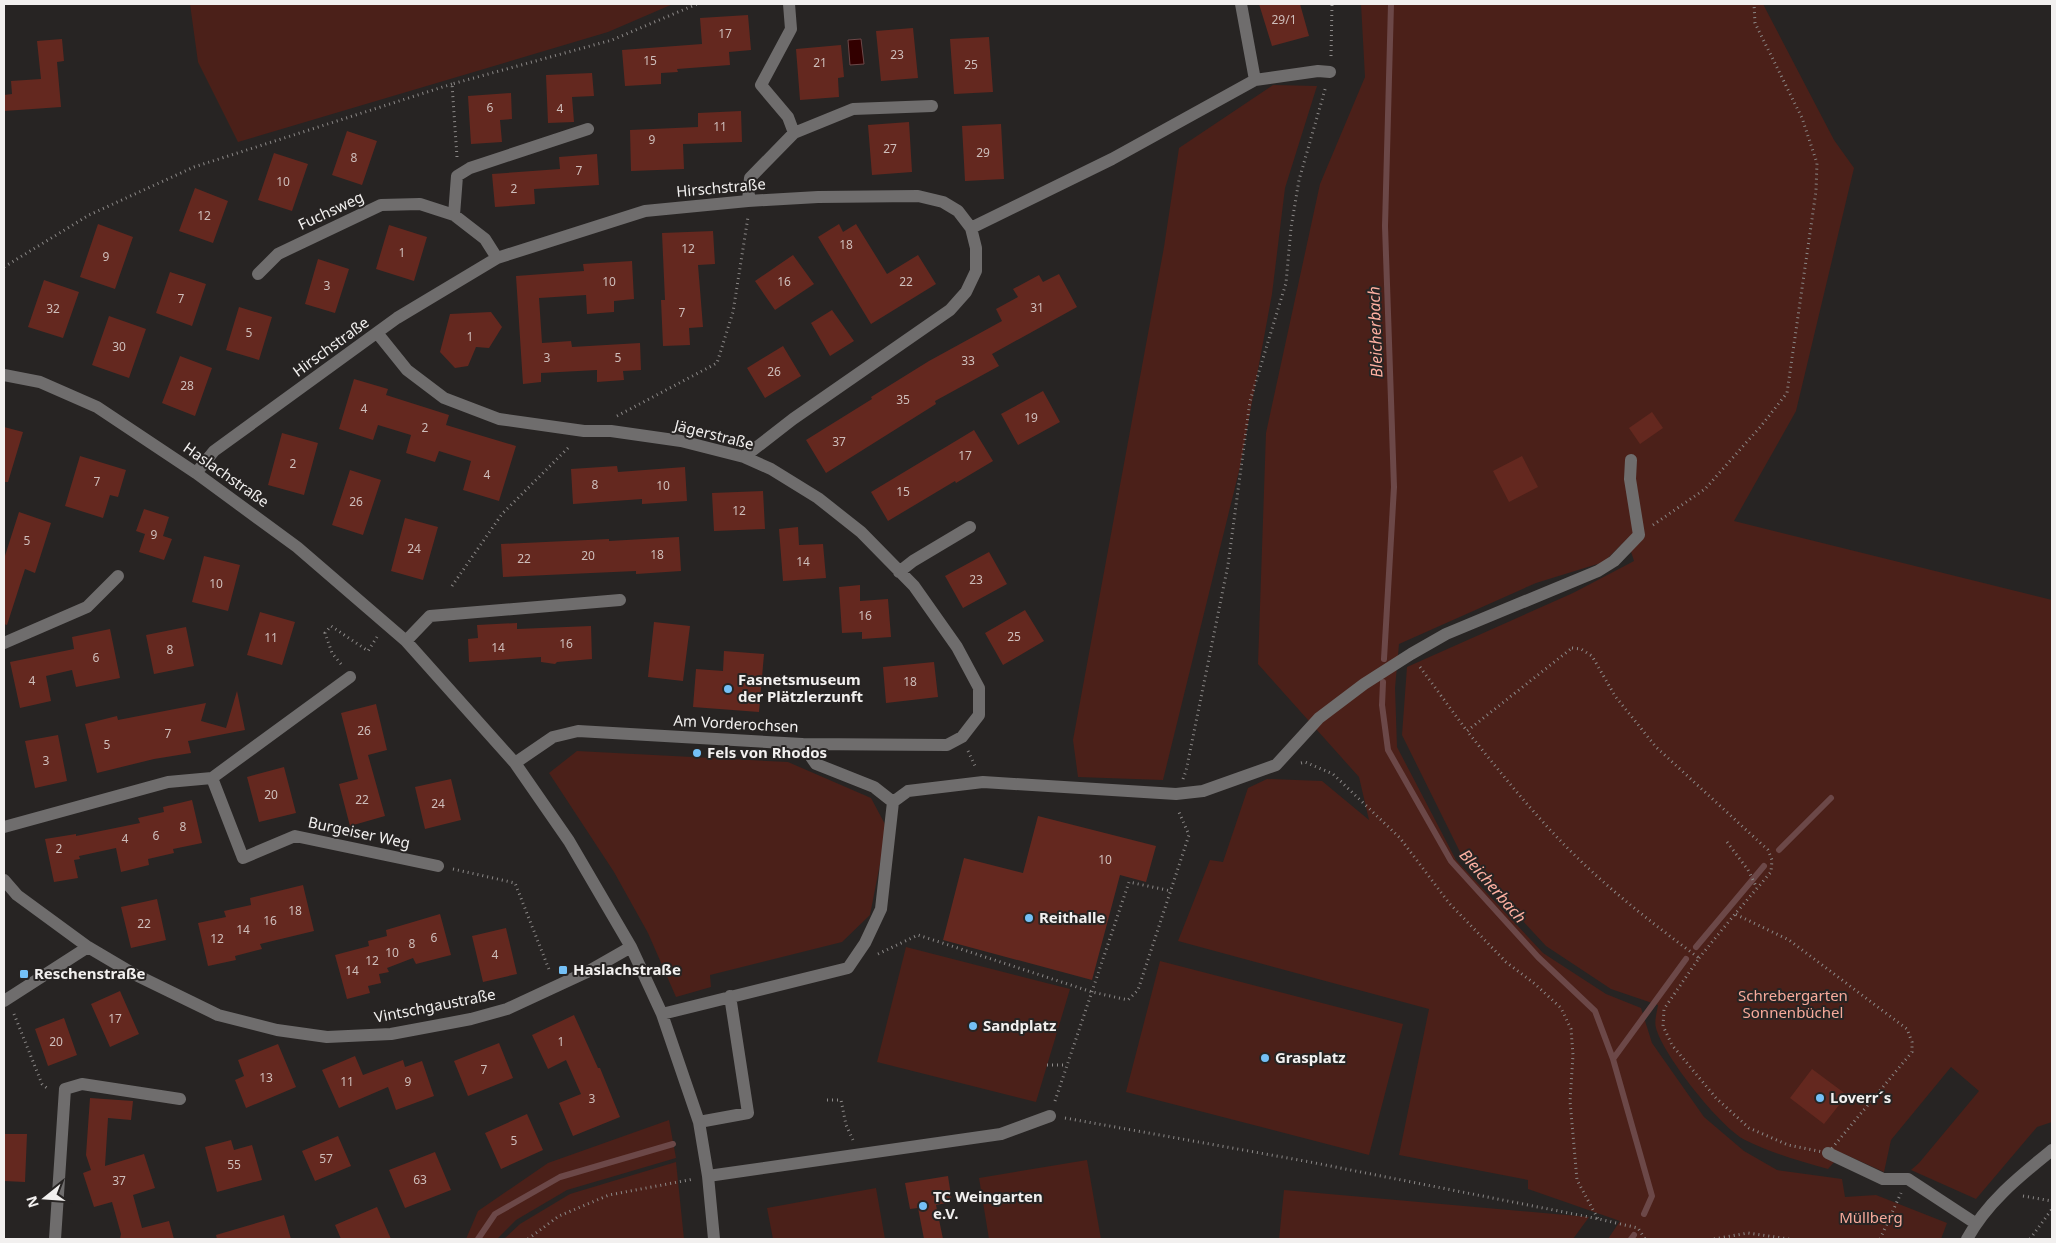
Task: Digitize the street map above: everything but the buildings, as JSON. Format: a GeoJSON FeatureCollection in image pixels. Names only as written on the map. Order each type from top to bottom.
{"type":"FeatureCollection","features":[{"type":"Feature","properties":{"kind":"street"},"geometry":{"type":"LineString","coordinates":[[788,4],[791,29],[761,85],[788,117],[794,133]]}},
{"type":"Feature","properties":{"kind":"street"},"geometry":{"type":"LineString","coordinates":[[1241,4],[1255,80]]}},
{"type":"Feature","properties":{"kind":"street"},"geometry":{"type":"LineString","coordinates":[[971,228],[1112,159],[1255,80],[1330,72]]}},
{"type":"Feature","properties":{"kind":"street"},"geometry":{"type":"LineString","coordinates":[[748,201],[750,178],[794,133],[853,109],[932,106]]}},
{"type":"Feature","properties":{"kind":"street"},"geometry":{"type":"LineString","coordinates":[[454,215],[457,176],[470,168],[588,129]]}},
{"type":"Feature","properties":{"kind":"street","name":"Hirschstraße"},"geometry":{"type":"LineString","coordinates":[[196,473],[214,451],[378,334],[397,318],[497,258],[646,211],[748,201],[818,197],[918,196],[943,202],[958,211],[971,228],[976,248],[976,270],[966,292],[950,310],[793,419],[744,457]]}},
{"type":"Feature","properties":{"kind":"street","name":"Fuchsweg"},"geometry":{"type":"LineString","coordinates":[[258,274],[278,254],[381,205],[420,204],[454,215],[485,239],[497,258]]}},
{"type":"Feature","properties":{"kind":"street","name":"Jägerstraße"},"geometry":{"type":"LineString","coordinates":[[378,334],[407,370],[444,398],[499,419],[584,431],[611,431],[682,441],[744,457],[771,469],[818,498],[861,532],[914,586],[957,647],[979,688],[979,715],[962,737]]}},
{"type":"Feature","properties":{"kind":"street","name":"Haslachstraße"},"geometry":{"type":"LineString","coordinates":[[4,376],[40,382],[97,407],[196,473],[297,547],[406,641],[515,763],[569,842],[630,947],[662,1014],[699,1122],[708,1176],[714,1239]]}},
{"type":"Feature","properties":{"kind":"street"},"geometry":{"type":"LineString","coordinates":[[662,1014],[848,968],[865,943],[881,909],[893,802],[908,791],[983,782],[1176,794],[1203,791],[1276,765],[1319,718],[1364,684],[1411,654],[1446,634],[1598,571],[1614,561],[1639,535],[1630,479],[1631,460]]}},
{"type":"Feature","properties":{"kind":"street"},"geometry":{"type":"LineString","coordinates":[[899,572],[913,561],[970,527]]}},
{"type":"Feature","properties":{"kind":"street"},"geometry":{"type":"LineString","coordinates":[[4,643],[87,607],[118,576]]}},
{"type":"Feature","properties":{"kind":"street"},"geometry":{"type":"LineString","coordinates":[[406,641],[430,616],[620,600]]}},
{"type":"Feature","properties":{"kind":"street"},"geometry":{"type":"LineString","coordinates":[[4,827],[168,782],[212,778],[350,677]]}},
{"type":"Feature","properties":{"kind":"street","name":"Am Vorderochsen"},"geometry":{"type":"LineString","coordinates":[[515,763],[553,737],[578,731],[802,744],[947,745],[962,737]]}},
{"type":"Feature","properties":{"kind":"street"},"geometry":{"type":"LineString","coordinates":[[802,744],[816,764],[874,787],[893,802]]}},
{"type":"Feature","properties":{"kind":"street","name":"Burgeiser Weg"},"geometry":{"type":"LineString","coordinates":[[212,778],[243,858],[295,836],[438,866]]}},
{"type":"Feature","properties":{"kind":"street","name":"Vintschgaustraße"},"geometry":{"type":"LineString","coordinates":[[4,880],[17,895],[88,947],[132,973],[218,1015],[277,1030],[327,1036],[392,1034],[471,1019],[507,1009],[556,987],[630,947]]}},
{"type":"Feature","properties":{"kind":"street"},"geometry":{"type":"LineString","coordinates":[[6,1000],[88,947]]}},
{"type":"Feature","properties":{"kind":"street"},"geometry":{"type":"LineString","coordinates":[[699,1122],[748,1113],[730,996]]}},
{"type":"Feature","properties":{"kind":"street"},"geometry":{"type":"LineString","coordinates":[[55,1239],[65,1089],[82,1084],[180,1099]]}},
{"type":"Feature","properties":{"kind":"street"},"geometry":{"type":"LineString","coordinates":[[708,1176],[1001,1134],[1050,1116]]}},
{"type":"Feature","properties":{"kind":"street"},"geometry":{"type":"LineString","coordinates":[[1967,1239],[1976,1223],[2008,1185],[2052,1150]]}},
{"type":"Feature","properties":{"kind":"street"},"geometry":{"type":"LineString","coordinates":[[1828,1153],[1883,1179],[1908,1179],[1976,1223]]}},
{"type":"Feature","properties":{"kind":"path"},"geometry":{"type":"LineString","coordinates":[[4,267],[90,215],[194,167],[452,84],[612,40],[696,4]]}},
{"type":"Feature","properties":{"kind":"path"},"geometry":{"type":"LineString","coordinates":[[874,956],[918,935],[1092,992],[1128,1000],[1138,990],[1189,835],[1175,803],[1176,794],[1186,771],[1228,565],[1250,401],[1286,283],[1291,228],[1299,180],[1330,72],[1332,4]]}},
{"type":"Feature","properties":{"kind":"path"},"geometry":{"type":"LineString","coordinates":[[1639,535],[1705,489],[1761,426],[1787,392],[1816,191],[1818,163],[1802,118],[1755,23],[1754,4]]}},
{"type":"Feature","properties":{"kind":"path"},"geometry":{"type":"LineString","coordinates":[[452,84],[457,154]]}},
{"type":"Feature","properties":{"kind":"path"},"geometry":{"type":"LineString","coordinates":[[611,431],[618,414],[717,363],[733,312],[748,221],[748,201]]}},
{"type":"Feature","properties":{"kind":"path"},"geometry":{"type":"LineString","coordinates":[[452,586],[502,514],[584,431]]}},
{"type":"Feature","properties":{"kind":"path"},"geometry":{"type":"LineString","coordinates":[[350,677],[332,653],[325,633],[331,626],[368,651],[386,623]]}},
{"type":"Feature","properties":{"kind":"path"},"geometry":{"type":"LineString","coordinates":[[1466,731],[1572,648],[1581,649],[1592,656],[1615,696],[1656,747],[1768,850],[1772,860],[1771,872],[1735,914],[1699,958],[1664,1008],[1663,1026],[1672,1045],[1716,1098],[1749,1128],[1788,1145],[1828,1153],[1912,1052],[1912,1042],[1907,1029],[1789,940],[1735,914]]}},
{"type":"Feature","properties":{"kind":"path"},"geometry":{"type":"LineString","coordinates":[[1411,654],[1466,731],[1532,811],[1585,866],[1641,915],[1699,958]]}},
{"type":"Feature","properties":{"kind":"path"},"geometry":{"type":"LineString","coordinates":[[962,737],[983,782]]}},
{"type":"Feature","properties":{"kind":"path"},"geometry":{"type":"LineString","coordinates":[[1276,765],[1305,762],[1334,774],[1400,838],[1449,903],[1506,962],[1535,984],[1561,1008],[1571,1029],[1573,1054],[1570,1101],[1577,1180],[1599,1219]]}},
{"type":"Feature","properties":{"kind":"path"},"geometry":{"type":"LineString","coordinates":[[1727,842],[1748,870],[1757,888]]}},
{"type":"Feature","properties":{"kind":"path"},"geometry":{"type":"LineString","coordinates":[[438,866],[515,883],[556,987]]}},
{"type":"Feature","properties":{"kind":"path"},"geometry":{"type":"LineString","coordinates":[[1171,890],[1128,882],[1050,1116],[1310,1162],[1599,1219],[1638,1228],[1646,1239]]}},
{"type":"Feature","properties":{"kind":"path"},"geometry":{"type":"LineString","coordinates":[[6,1000],[42,1084],[64,1101]]}},
{"type":"Feature","properties":{"kind":"path"},"geometry":{"type":"LineString","coordinates":[[1047,1066],[1067,1065]]}},
{"type":"Feature","properties":{"kind":"path"},"geometry":{"type":"LineString","coordinates":[[827,1100],[841,1100],[846,1126],[852,1140],[873,1152]]}},
{"type":"Feature","properties":{"kind":"path"},"geometry":{"type":"LineString","coordinates":[[528,1239],[559,1216],[608,1195],[708,1176]]}},
{"type":"Feature","properties":{"kind":"path"},"geometry":{"type":"LineString","coordinates":[[1880,1239],[1908,1179]]}},
{"type":"Feature","properties":{"kind":"path"},"geometry":{"type":"LineString","coordinates":[[2008,1185],[2023,1196],[2052,1201]]}},
{"type":"Feature","properties":{"kind":"path"},"geometry":{"type":"LineString","coordinates":[[2030,1239],[2052,1209]]}},
{"type":"Feature","properties":{"kind":"path"},"geometry":{"type":"LineString","coordinates":[[1714,1239],[1748,1233],[1788,1239]]}},
{"type":"Feature","properties":{"kind":"green space"},"geometry":{"type":"Polygon","coordinates":[[[190,4],[673,4],[608,32],[238,142],[198,62],[190,4]]]}},
{"type":"Feature","properties":{"kind":"green space"},"geometry":{"type":"Polygon","coordinates":[[[1361,4],[1763,4],[1834,140],[1854,168],[1796,411],[1734,521],[2052,600],[2052,1122],[2037,1127],[1976,1199],[1911,1170],[1979,1091],[1951,1067],[1891,1140],[1884,1172],[1842,1153],[1828,1169],[1755,1145],[1734,1133],[1722,1121],[1694,1089],[1669,1055],[1656,1028],[1655,1019],[1658,1005],[1611,989],[1546,946],[1461,854],[1402,735],[1407,667],[1573,593],[1634,561],[1627,539],[1604,562],[1536,583],[1399,644],[1395,688],[1397,747],[1456,860],[1543,953],[1606,994],[1641,1008],[1652,1043],[1704,1117],[1744,1151],[1777,1170],[1842,1179],[1845,1197],[1876,1195],[1947,1223],[1941,1239],[1608,1239],[1620,1221],[1528,1189],[1528,1180],[1399,1155],[1429,1009],[1178,941],[1210,860],[1223,862],[1248,788],[1267,779],[1322,781],[1369,820],[1359,777],[1258,664],[1266,433],[1320,184],[1365,77],[1361,4]]]}},
{"type":"Feature","properties":{"kind":"green space"},"geometry":{"type":"Polygon","coordinates":[[[1273,85],[1317,86],[1285,188],[1272,294],[1240,467],[1163,780],[1078,777],[1073,740],[1164,247],[1179,148],[1273,85]]]}},
{"type":"Feature","properties":{"kind":"green space"},"geometry":{"type":"Polygon","coordinates":[[[577,751],[788,762],[871,798],[887,828],[870,915],[842,942],[710,975],[711,987],[676,997],[648,933],[614,872],[549,773],[577,751]]]}},
{"type":"Feature","properties":{"kind":"green space","name":"Sandplatz"},"geometry":{"type":"Polygon","coordinates":[[[906,947],[1070,989],[1036,1102],[877,1062],[906,947]]]}},
{"type":"Feature","properties":{"kind":"green space","name":"Grasplatz"},"geometry":{"type":"Polygon","coordinates":[[[1160,961],[1403,1024],[1369,1155],[1126,1092],[1160,961]]]}},
{"type":"Feature","properties":{"kind":"green space"},"geometry":{"type":"Polygon","coordinates":[[[669,1120],[676,1158],[567,1190],[516,1220],[497,1239],[466,1239],[478,1211],[548,1163],[669,1120]]]}},
{"type":"Feature","properties":{"kind":"green space"},"geometry":{"type":"Polygon","coordinates":[[[1087,1160],[1101,1239],[989,1239],[979,1178],[1087,1160]]]}},
{"type":"Feature","properties":{"kind":"green space"},"geometry":{"type":"Polygon","coordinates":[[[676,1162],[684,1239],[504,1239],[520,1224],[570,1194],[676,1162]]]}},
{"type":"Feature","properties":{"kind":"green space"},"geometry":{"type":"Polygon","coordinates":[[[876,1188],[885,1239],[773,1239],[767,1208],[876,1188]]]}},
{"type":"Feature","properties":{"kind":"green space"},"geometry":{"type":"Polygon","coordinates":[[[1284,1190],[1589,1217],[1573,1239],[1279,1239],[1284,1190]]]}},
{"type":"Feature","properties":{"kind":"shaded area"},"geometry":{"type":"Polygon","coordinates":[[[861,39],[864,64],[850,65],[848,40],[861,39]]]}},
{"type":"Feature","properties":{"kind":"waterway","name":"Bleicherbach"},"geometry":{"type":"LineString","coordinates":[[1384,659],[1394,487],[1385,226],[1391,4]]}},
{"type":"Feature","properties":{"kind":"waterway","name":"Bleicherbach"},"geometry":{"type":"LineString","coordinates":[[1383,682],[1382,705],[1388,750],[1451,861],[1538,957],[1595,1011],[1613,1059]]}},
{"type":"Feature","properties":{"kind":"waterway","name":"Bleicherbach"},"geometry":{"type":"LineString","coordinates":[[1779,850],[1831,798]]}},
{"type":"Feature","properties":{"kind":"waterway","name":"Bleicherbach"},"geometry":{"type":"LineString","coordinates":[[1696,947],[1764,866]]}},
{"type":"Feature","properties":{"kind":"waterway","name":"Bleicherbach"},"geometry":{"type":"LineString","coordinates":[[1644,1214],[1652,1196],[1613,1059],[1686,959]]}},
{"type":"Feature","properties":{"kind":"waterway"},"geometry":{"type":"LineString","coordinates":[[478,1239],[495,1214],[560,1177],[673,1144]]}},
{"type":"Feature","properties":{"kind":"waterway","name":"Bleicherbach"},"geometry":{"type":"LineString","coordinates":[[1631,1239],[1634,1235]]}},
{"type":"Feature","properties":{"kind":"place","name":"Fasnetsmuseum der Plätzlerzunft"},"geometry":{"type":"Point","coordinates":[728,689]}},
{"type":"Feature","properties":{"kind":"place","name":"Fels von Rhodos"},"geometry":{"type":"Point","coordinates":[697,753]}},
{"type":"Feature","properties":{"kind":"place","name":"Reithalle"},"geometry":{"type":"Point","coordinates":[1029,918]}},
{"type":"Feature","properties":{"kind":"place","name":"Haslachstraße"},"geometry":{"type":"Point","coordinates":[563,970]}},
{"type":"Feature","properties":{"kind":"place","name":"Reschenstraße"},"geometry":{"type":"Point","coordinates":[24,974]}},
{"type":"Feature","properties":{"kind":"place","name":"Sandplatz"},"geometry":{"type":"Point","coordinates":[973,1026]}},
{"type":"Feature","properties":{"kind":"place","name":"Grasplatz"},"geometry":{"type":"Point","coordinates":[1265,1058]}},
{"type":"Feature","properties":{"kind":"place","name":"Loverr´s"},"geometry":{"type":"Point","coordinates":[1820,1098]}},
{"type":"Feature","properties":{"kind":"place","name":"TC Weingarten e.V."},"geometry":{"type":"Point","coordinates":[923,1206]}},
{"type":"Feature","properties":{"kind":"park label","name":"Schrebergarten Sonnenbüchel"},"geometry":{"type":"Point","coordinates":[1793,1004]}},
{"type":"Feature","properties":{"kind":"park label","name":"Müllberg"},"geometry":{"type":"Point","coordinates":[1871,1218]}}]}
